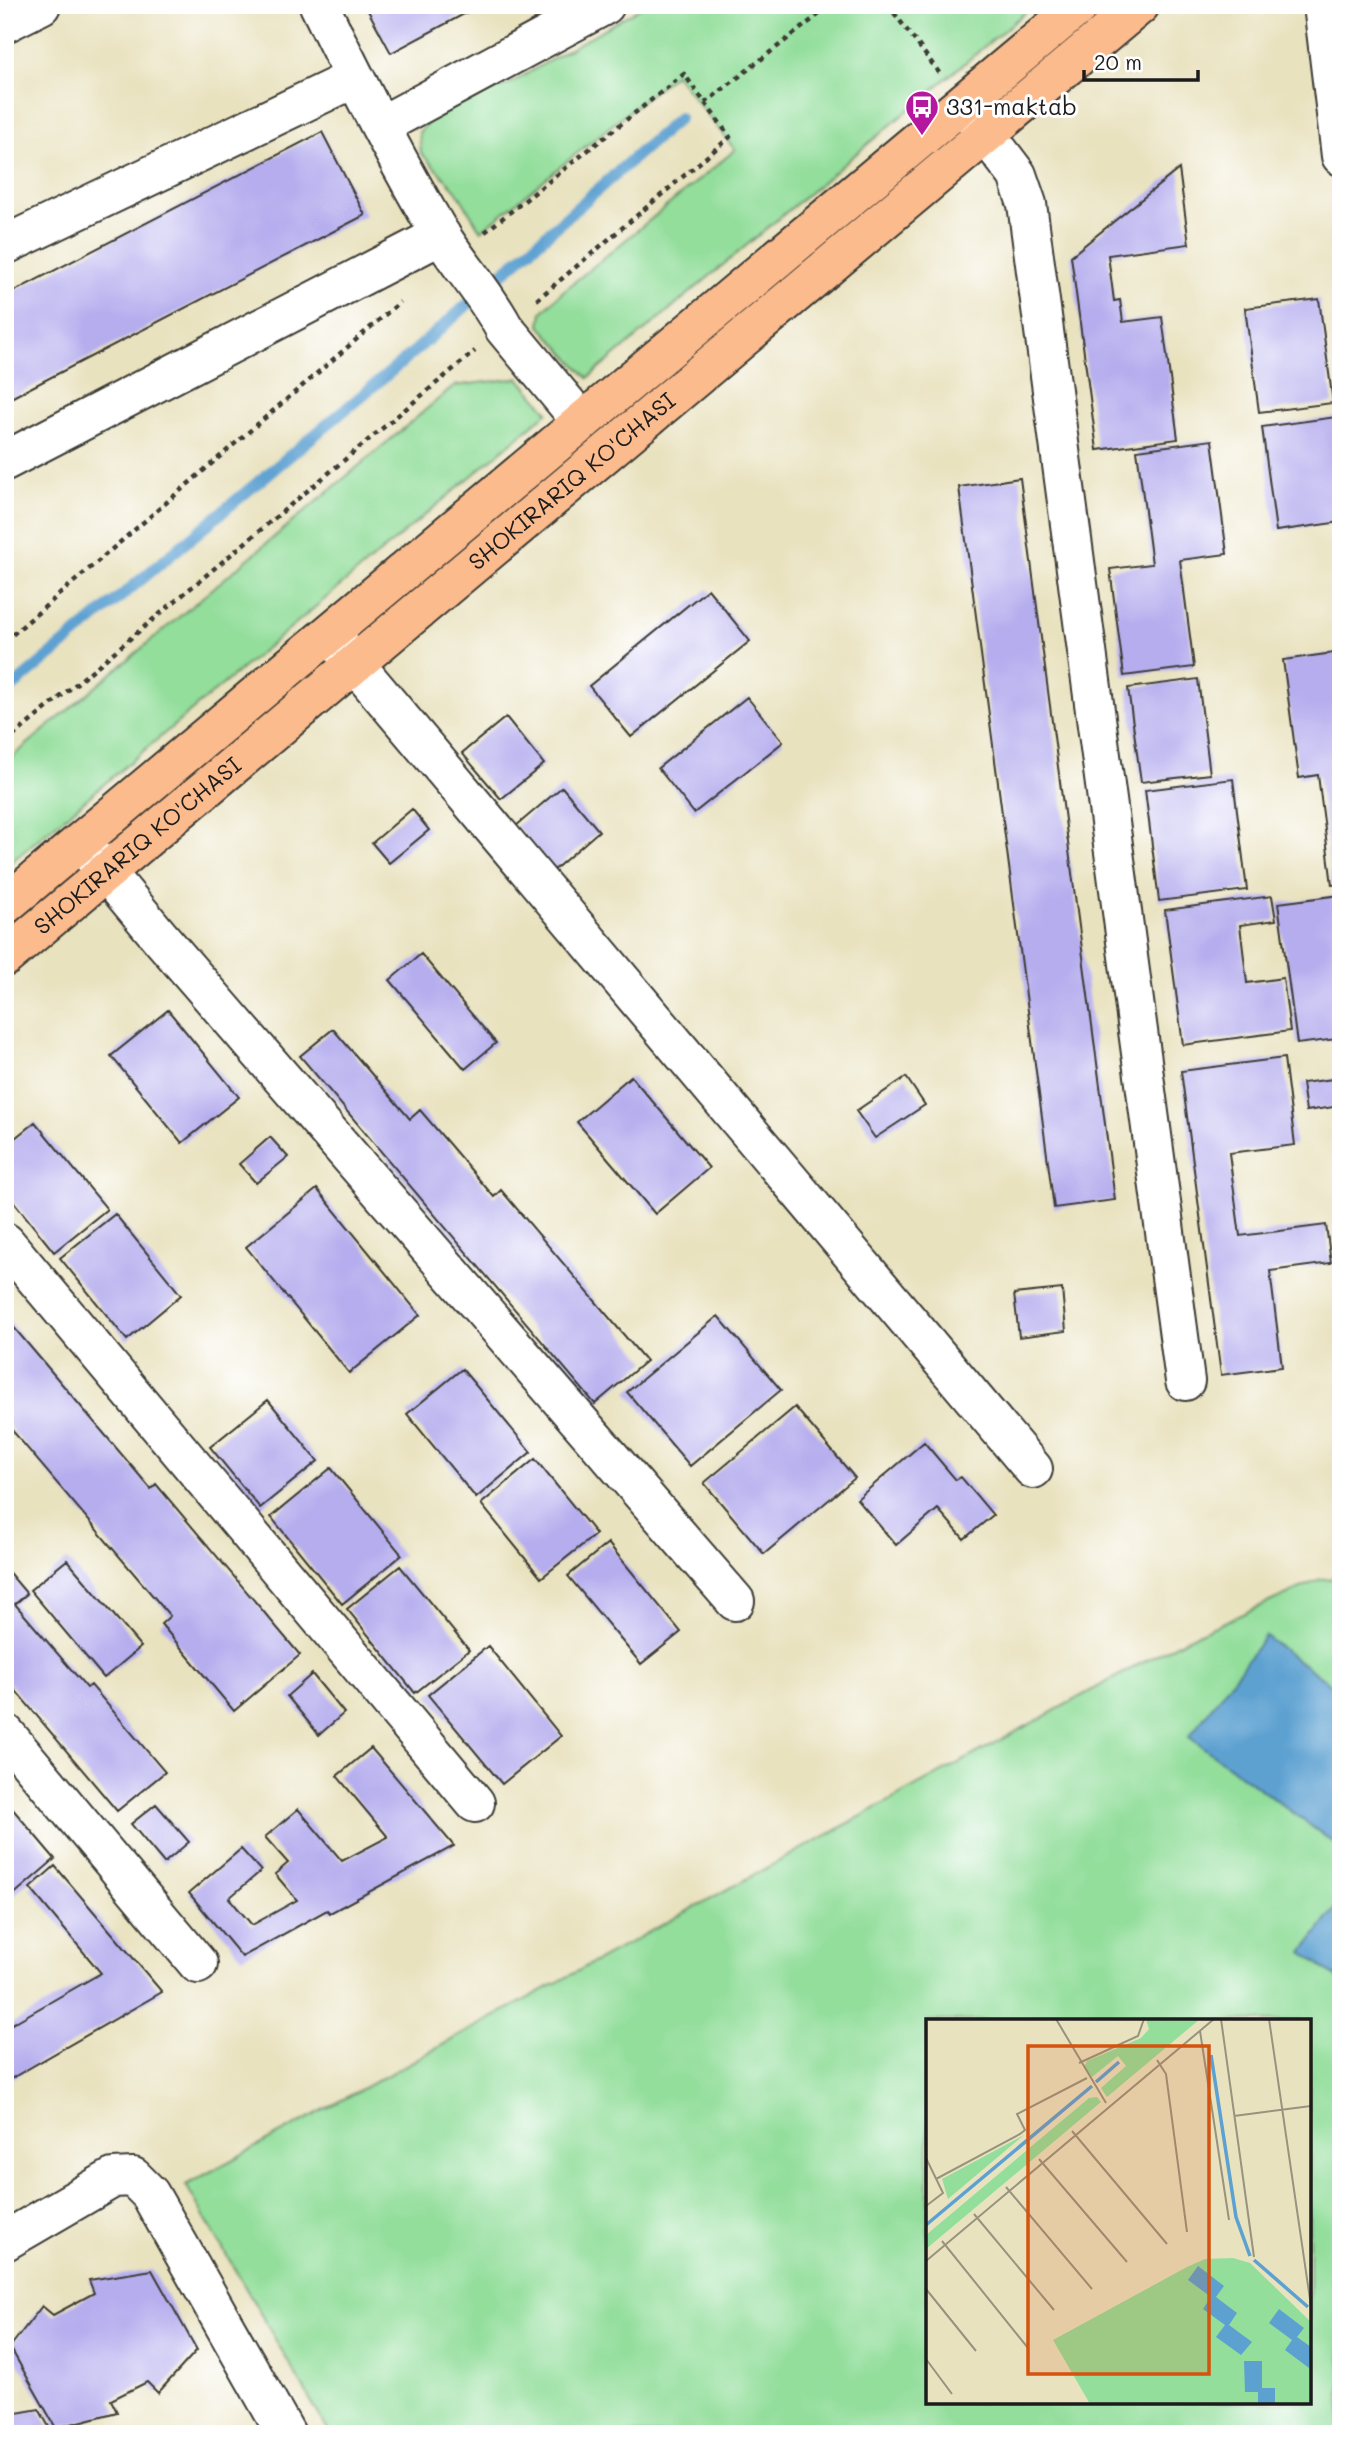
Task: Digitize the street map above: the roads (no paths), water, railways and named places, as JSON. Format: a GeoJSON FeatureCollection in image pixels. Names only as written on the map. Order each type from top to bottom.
{"type":"FeatureCollection","features":[{"type":"Feature","properties":{"kind":"main road","name":"SHOKIRARIQ KO'CHASI"},"geometry":{"type":"LineString","coordinates":[[5,905],[1080,5]]}},
{"type":"Feature","properties":{"kind":"main road","name":"SHOKIRARIQ KO'CHASI"},"geometry":{"type":"LineString","coordinates":[[5,957],[1140,5]]}},
{"type":"Feature","properties":{"kind":"street"},"geometry":{"type":"LineString","coordinates":[[5,23],[41,5]]}},
{"type":"Feature","properties":{"kind":"street"},"geometry":{"type":"LineString","coordinates":[[320,5],[380,126],[453,253],[499,319],[582,422]]}},
{"type":"Feature","properties":{"kind":"street"},"geometry":{"type":"LineString","coordinates":[[380,126],[605,5]]}},
{"type":"Feature","properties":{"kind":"street"},"geometry":{"type":"LineString","coordinates":[[1323,5],[1341,156]]}},
{"type":"Feature","properties":{"kind":"street"},"geometry":{"type":"LineString","coordinates":[[5,245],[355,78]]}},
{"type":"Feature","properties":{"kind":"street"},"geometry":{"type":"LineString","coordinates":[[963,104],[1017,175],[1027,204],[1185,1381]]}},
{"type":"Feature","properties":{"kind":"street"},"geometry":{"type":"LineString","coordinates":[[5,461],[453,253]]}},
{"type":"Feature","properties":{"kind":"street"},"geometry":{"type":"LineString","coordinates":[[329,634],[1033,1469]]}},
{"type":"Feature","properties":{"kind":"street"},"geometry":{"type":"LineString","coordinates":[[80,842],[735,1601]]}},
{"type":"Feature","properties":{"kind":"street"},"geometry":{"type":"LineString","coordinates":[[5,1242],[475,1803]]}},
{"type":"Feature","properties":{"kind":"street"},"geometry":{"type":"LineString","coordinates":[[5,1733],[198,1964]]}},
{"type":"Feature","properties":{"kind":"street"},"geometry":{"type":"LineString","coordinates":[[5,2241],[113,2178],[133,2177],[150,2194],[286,2434]]}},
{"type":"Feature","properties":{"kind":"water"},"geometry":{"type":"Polygon","coordinates":[[[1265,1636],[1341,1692],[1341,1848],[1189,1737],[1265,1636]]]}},
{"type":"Feature","properties":{"kind":"water"},"geometry":{"type":"Polygon","coordinates":[[[1341,1901],[1341,1981],[1303,1952],[1341,1901]]]}},
{"type":"Feature","properties":{"kind":"waterway"},"geometry":{"type":"LineString","coordinates":[[5,693],[407,358],[679,118]]}},
{"type":"Feature","properties":{"kind":"place","name":"331-maktab"},"geometry":{"type":"Point","coordinates":[922,137]}}]}
